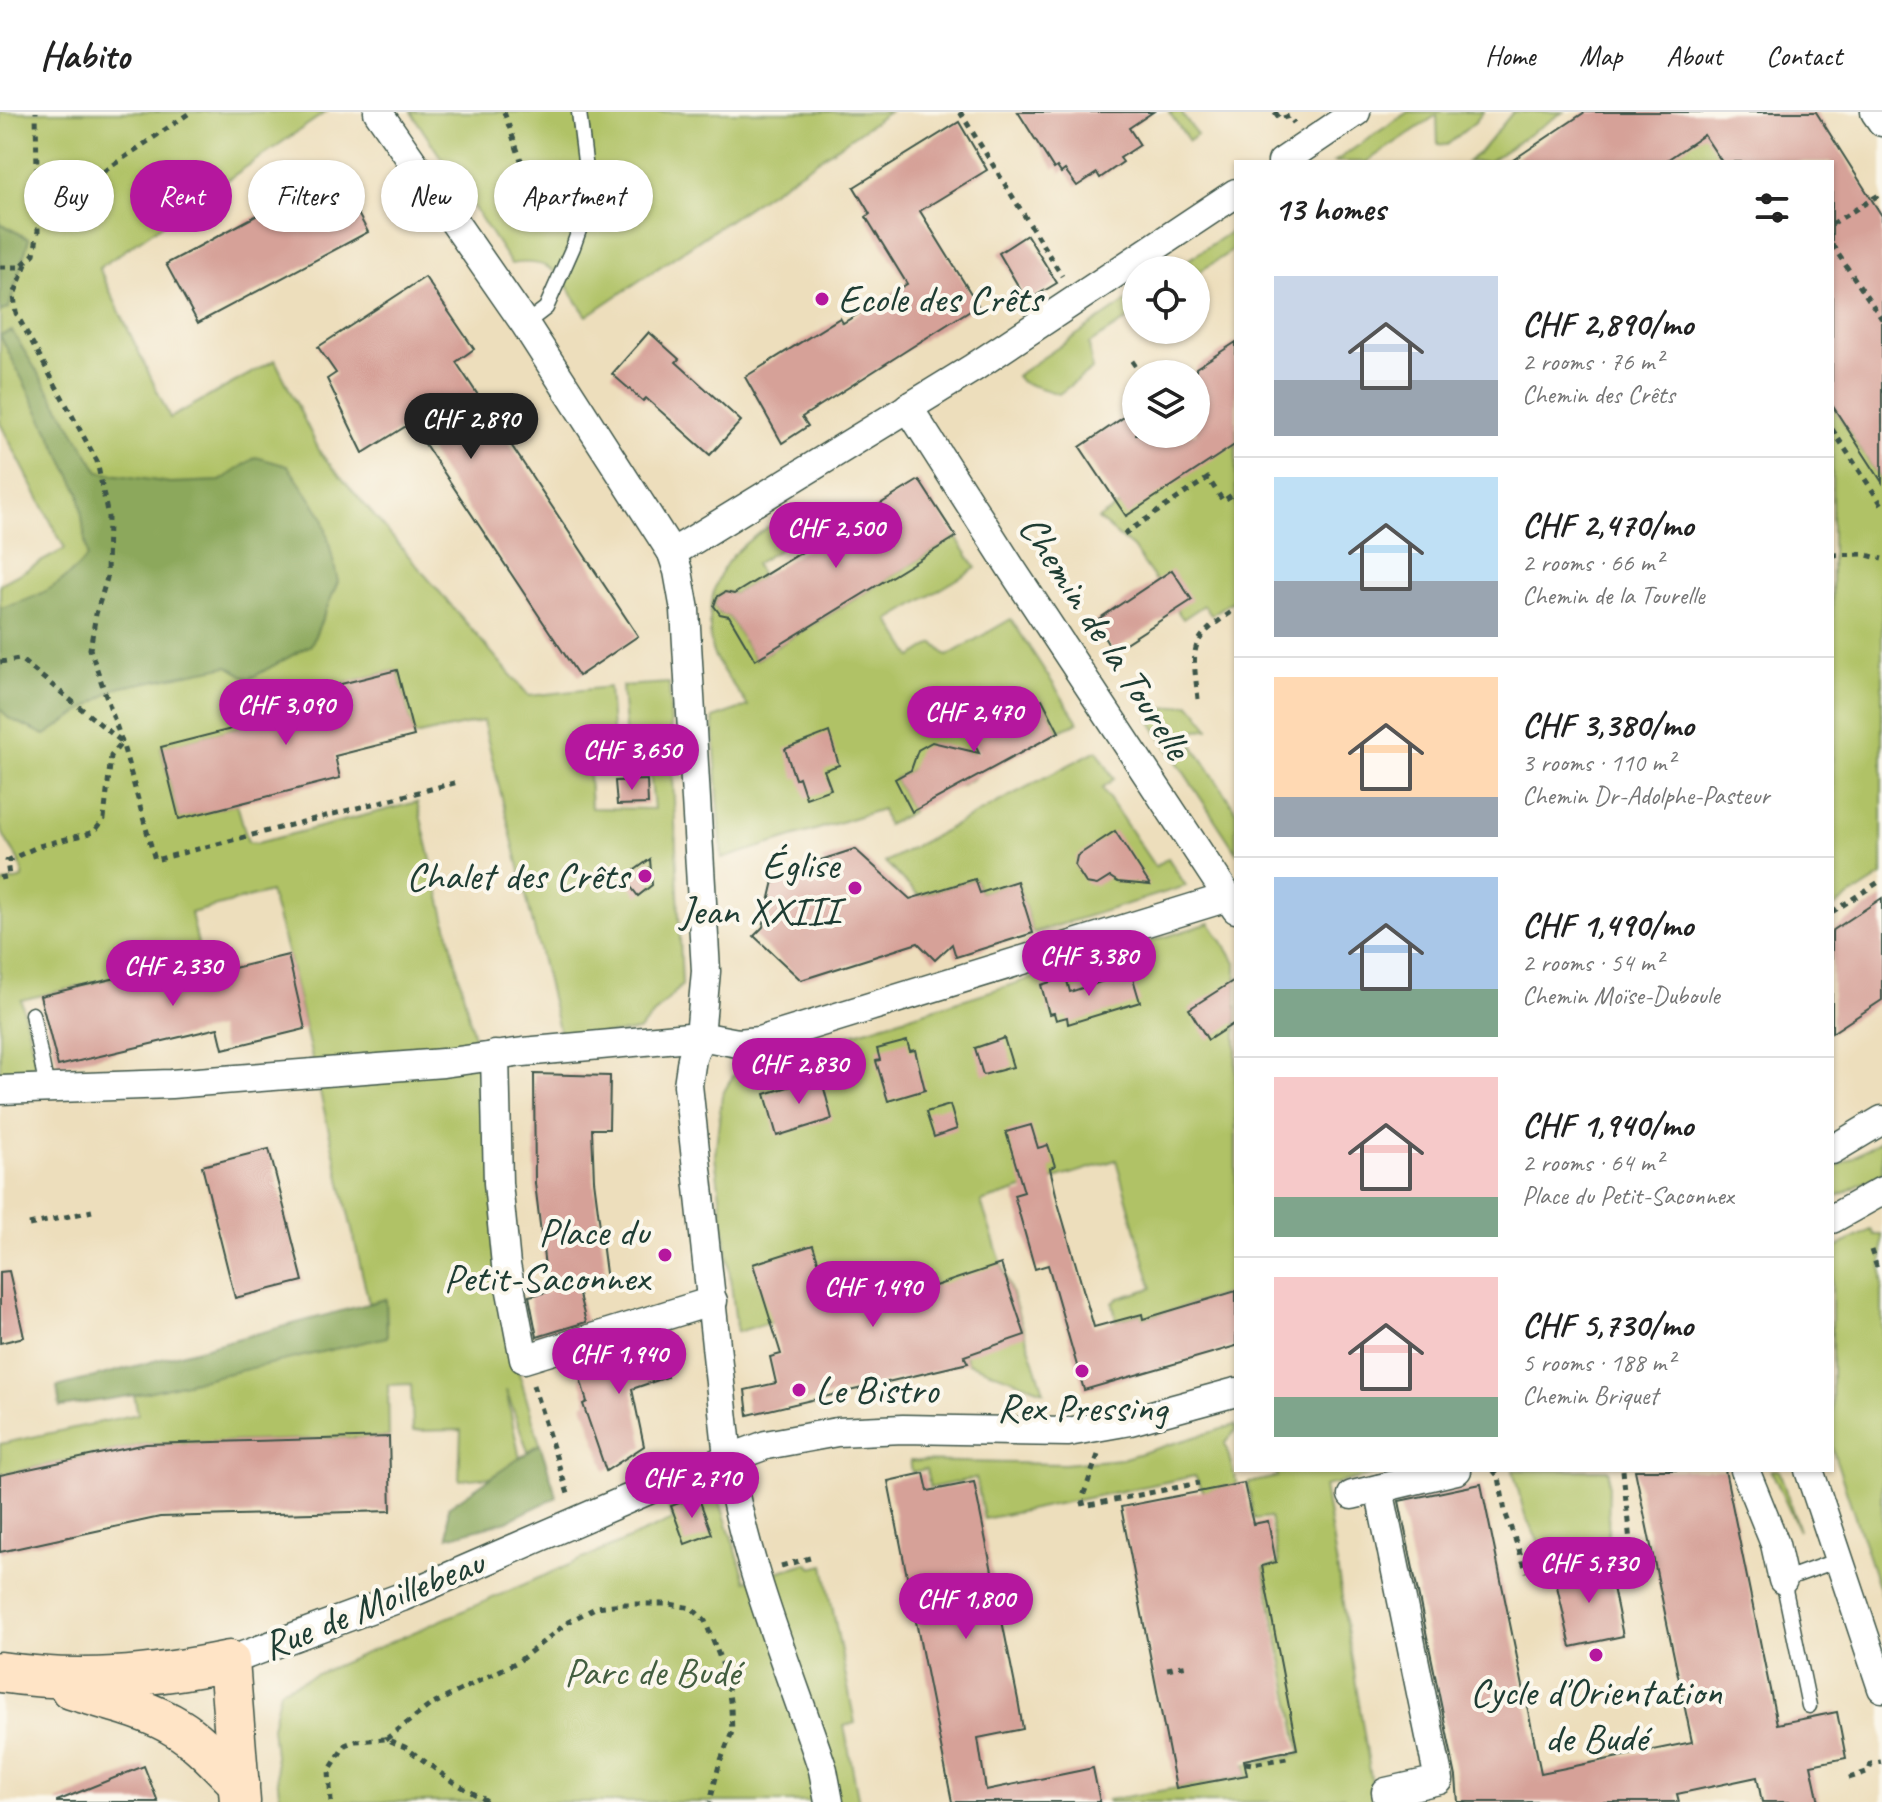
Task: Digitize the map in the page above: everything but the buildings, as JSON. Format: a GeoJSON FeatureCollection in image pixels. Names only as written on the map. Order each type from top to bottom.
{"type":"FeatureCollection","features":[{"type":"Feature","properties":{"kind":"street"},"geometry":{"type":"LineString","coordinates":[[378,112],[525,324],[672,553],[678,571],[685,610],[706,971],[700,1036],[692,1058],[688,1085],[728,1457],[757,1573],[823,1770],[829,1802]]}},
{"type":"Feature","properties":{"kind":"street"},"geometry":{"type":"LineString","coordinates":[[1285,160],[1356,112]]}},
{"type":"Feature","properties":{"kind":"street"},"geometry":{"type":"LineString","coordinates":[[1875,112],[1882,122]]}},
{"type":"Feature","properties":{"kind":"street"},"geometry":{"type":"LineString","coordinates":[[672,553],[995,353],[1234,194]]}},
{"type":"Feature","properties":{"kind":"street","name":"Chemin de la Tourelle"},"geometry":{"type":"LineString","coordinates":[[908,407],[1232,903]]}},
{"type":"Feature","properties":{"kind":"street"},"geometry":{"type":"LineString","coordinates":[[0,1090],[171,1084],[443,1063],[495,1055],[700,1036],[738,1043],[782,1035],[1232,903]]}},
{"type":"Feature","properties":{"kind":"street"},"geometry":{"type":"LineString","coordinates":[[495,1055],[498,1183],[506,1265],[524,1359],[713,1301]]}},
{"type":"Feature","properties":{"kind":"street"},"geometry":{"type":"LineString","coordinates":[[1834,1149],[1882,1120]]}},
{"type":"Feature","properties":{"kind":"street"},"geometry":{"type":"LineString","coordinates":[[1834,1218],[1882,1191]]}},
{"type":"Feature","properties":{"kind":"street","name":"Rue de Moillebeau"},"geometry":{"type":"LineString","coordinates":[[16,1675],[111,1679],[229,1661],[402,1597],[728,1457],[766,1445],[837,1432],[903,1429],[1068,1432],[1130,1421],[1234,1393]]}},
{"type":"Feature","properties":{"kind":"street"},"geometry":{"type":"LineString","coordinates":[[1388,1802],[1386,1792],[1439,1780],[1365,1492],[1449,1472]]}},
{"type":"Feature","properties":{"kind":"street"},"geometry":{"type":"LineString","coordinates":[[1746,1472],[1775,1544],[1783,1580]]}},
{"type":"Feature","properties":{"kind":"street"},"geometry":{"type":"LineString","coordinates":[[1810,1472],[1882,1688]]}},
{"type":"Feature","properties":{"kind":"street"},"geometry":{"type":"LineString","coordinates":[[229,1661],[239,1793]]}},
{"type":"Feature","properties":{"kind":"street"},"geometry":{"type":"LineString","coordinates":[[16,1675],[146,1713],[177,1727],[201,1745],[239,1793]]}},
{"type":"Feature","properties":{"kind":"lane"},"geometry":{"type":"LineString","coordinates":[[525,324],[546,308],[583,219],[586,189],[579,112]]}},
{"type":"Feature","properties":{"kind":"lane"},"geometry":{"type":"LineString","coordinates":[[32,1014],[47,1088]]}},
{"type":"Feature","properties":{"kind":"lane"},"geometry":{"type":"LineString","coordinates":[[1809,1706],[1783,1580],[1838,1560]]}},
{"type":"Feature","properties":{"kind":"path"},"geometry":{"type":"LineString","coordinates":[[36,112],[37,160]]}},
{"type":"Feature","properties":{"kind":"path"},"geometry":{"type":"LineString","coordinates":[[114,164],[191,112]]}},
{"type":"Feature","properties":{"kind":"path"},"geometry":{"type":"LineString","coordinates":[[504,112],[532,196],[541,202],[549,195],[568,145],[582,129]]}},
{"type":"Feature","properties":{"kind":"path"},"geometry":{"type":"LineString","coordinates":[[960,112],[1065,281]]}},
{"type":"Feature","properties":{"kind":"path"},"geometry":{"type":"LineString","coordinates":[[1275,112],[1280,119],[1289,116],[1297,127]]}},
{"type":"Feature","properties":{"kind":"path"},"geometry":{"type":"LineString","coordinates":[[1834,223],[1882,193]]}},
{"type":"Feature","properties":{"kind":"path"},"geometry":{"type":"LineString","coordinates":[[37,232],[34,254],[26,264],[14,295],[16,313],[97,461],[108,517],[107,578],[90,649],[122,742],[155,860],[458,782]]}},
{"type":"Feature","properties":{"kind":"path"},"geometry":{"type":"LineString","coordinates":[[1834,248],[1882,319]]}},
{"type":"Feature","properties":{"kind":"path"},"geometry":{"type":"LineString","coordinates":[[0,267],[26,264]]}},
{"type":"Feature","properties":{"kind":"path"},"geometry":{"type":"LineString","coordinates":[[1834,432],[1882,505]]}},
{"type":"Feature","properties":{"kind":"path"},"geometry":{"type":"LineString","coordinates":[[1124,534],[1208,478],[1223,501],[1234,493]]}},
{"type":"Feature","properties":{"kind":"path"},"geometry":{"type":"LineString","coordinates":[[1834,555],[1863,554],[1882,559]]}},
{"type":"Feature","properties":{"kind":"path"},"geometry":{"type":"LineString","coordinates":[[1198,699],[1193,654],[1197,640],[1206,629],[1234,610]]}},
{"type":"Feature","properties":{"kind":"path"},"geometry":{"type":"LineString","coordinates":[[0,662],[20,659],[122,742]]}},
{"type":"Feature","properties":{"kind":"path"},"geometry":{"type":"LineString","coordinates":[[0,878],[9,876],[7,861],[39,846],[94,832],[104,819],[111,756],[122,742]]}},
{"type":"Feature","properties":{"kind":"path"},"geometry":{"type":"LineString","coordinates":[[1834,911],[1882,880]]}},
{"type":"Feature","properties":{"kind":"path"},"geometry":{"type":"LineString","coordinates":[[29,1225],[92,1211]]}},
{"type":"Feature","properties":{"kind":"path"},"geometry":{"type":"LineString","coordinates":[[1871,1250],[1876,1265],[1882,1263]]}},
{"type":"Feature","properties":{"kind":"path"},"geometry":{"type":"LineString","coordinates":[[524,1359],[570,1498]]}},
{"type":"Feature","properties":{"kind":"path"},"geometry":{"type":"LineString","coordinates":[[1098,1455],[1082,1499],[1084,1506],[1199,1483]]}},
{"type":"Feature","properties":{"kind":"path"},"geometry":{"type":"LineString","coordinates":[[1495,1472],[1499,1477],[1505,1512],[1527,1572]]}},
{"type":"Feature","properties":{"kind":"path"},"geometry":{"type":"LineString","coordinates":[[1623,1472],[1631,1553]]}},
{"type":"Feature","properties":{"kind":"path"},"geometry":{"type":"LineString","coordinates":[[386,1739],[429,1706],[519,1661],[568,1622],[597,1607],[669,1604],[692,1608],[705,1621],[726,1673],[731,1708],[732,1732],[719,1765],[710,1802]]}},
{"type":"Feature","properties":{"kind":"path"},"geometry":{"type":"LineString","coordinates":[[1167,1669],[1188,1665]]}},
{"type":"Feature","properties":{"kind":"path"},"geometry":{"type":"LineString","coordinates":[[331,1802],[329,1771],[345,1745],[355,1741],[386,1739],[405,1747],[445,1777],[489,1802]]}},
{"type":"Feature","properties":{"kind":"path"},"geometry":{"type":"LineString","coordinates":[[1245,1763],[1287,1758],[1286,1751]]}},
{"type":"Feature","properties":{"kind":"path"},"geometry":{"type":"LineString","coordinates":[[1849,1778],[1869,1771],[1871,1764],[1881,1762]]}},
{"type":"Feature","properties":{"kind":"green space"},"geometry":{"type":"Polygon","coordinates":[[[0,112],[326,112],[256,160],[248,160],[248,166],[232,177],[232,160],[130,160],[130,232],[151,232],[99,268],[170,418],[275,360],[321,454],[529,696],[609,687],[614,759],[588,761],[591,808],[654,809],[649,762],[627,757],[622,686],[669,683],[682,985],[638,1031],[561,1038],[483,721],[414,736],[397,670],[317,690],[322,711],[272,723],[270,719],[161,748],[179,818],[237,804],[248,842],[257,843],[417,802],[485,1083],[516,1363],[540,1444],[528,1451],[506,1390],[523,1474],[459,1480],[461,1430],[413,1431],[411,1384],[388,1385],[389,1437],[146,1444],[0,1475],[0,1444],[138,1414],[134,1395],[387,1336],[386,1299],[369,1303],[288,955],[270,892],[191,913],[201,958],[21,1000],[36,1062],[28,1077],[0,1078],[0,884],[23,878],[19,862],[0,825],[0,584],[65,549],[0,423],[0,112]]]}},
{"type":"Feature","properties":{"kind":"green space"},"geometry":{"type":"Polygon","coordinates":[[[411,112],[889,112],[587,316],[564,282],[549,268],[539,264],[511,264],[478,214],[478,160],[443,160],[411,112]]]}},
{"type":"Feature","properties":{"kind":"green space"},"geometry":{"type":"Polygon","coordinates":[[[1169,112],[1181,112],[1197,135],[1189,141],[1169,112]]]}},
{"type":"Feature","properties":{"kind":"green space"},"geometry":{"type":"Polygon","coordinates":[[[1408,112],[1483,112],[1447,145],[1438,144],[1437,115],[1369,160],[1337,160],[1408,112]]]}},
{"type":"Feature","properties":{"kind":"green space"},"geometry":{"type":"Polygon","coordinates":[[[1513,112],[1563,112],[1491,160],[1470,160],[1513,112]]]}},
{"type":"Feature","properties":{"kind":"green space"},"geometry":{"type":"Polygon","coordinates":[[[1648,112],[1702,125],[1721,160],[1640,160],[1648,112]]]}},
{"type":"Feature","properties":{"kind":"green space"},"geometry":{"type":"Polygon","coordinates":[[[0,223],[29,239],[9,308],[0,312],[0,223]]]}},
{"type":"Feature","properties":{"kind":"green space"},"geometry":{"type":"Polygon","coordinates":[[[1234,229],[1234,249],[1210,265],[1210,256],[1194,256],[1234,229]]]}},
{"type":"Feature","properties":{"kind":"green space"},"geometry":{"type":"Polygon","coordinates":[[[1122,304],[1122,323],[1089,344],[1092,369],[1059,394],[1021,382],[1016,376],[1122,304]]]}},
{"type":"Feature","properties":{"kind":"green space"},"geometry":{"type":"Polygon","coordinates":[[[12,331],[99,472],[170,483],[220,481],[256,457],[288,466],[323,517],[338,582],[311,645],[249,679],[228,666],[117,688],[45,735],[8,718],[0,708],[0,608],[48,590],[87,557],[79,492],[0,335],[12,331]]]}},
{"type":"Feature","properties":{"kind":"green space"},"geometry":{"type":"Polygon","coordinates":[[[1834,408],[1882,482],[1882,876],[1834,907],[1834,408]]]}},
{"type":"Feature","properties":{"kind":"green space"},"geometry":{"type":"Polygon","coordinates":[[[1234,430],[1234,600],[1211,615],[1204,605],[1183,619],[1133,548],[1098,519],[1234,430]]]}},
{"type":"Feature","properties":{"kind":"green space"},"geometry":{"type":"Polygon","coordinates":[[[790,513],[800,532],[798,538],[755,564],[762,577],[734,594],[725,592],[717,597],[714,606],[720,614],[729,616],[755,660],[956,537],[976,568],[889,620],[912,657],[934,643],[947,656],[1011,619],[1078,722],[1059,732],[1042,700],[992,726],[984,714],[964,724],[975,752],[964,760],[974,778],[960,786],[942,753],[895,779],[912,812],[887,825],[882,809],[722,859],[713,718],[748,706],[720,667],[712,649],[712,596],[725,566],[735,554],[759,533],[790,513]]]}},
{"type":"Feature","properties":{"kind":"green space"},"geometry":{"type":"Polygon","coordinates":[[[1189,704],[1209,729],[1184,731],[1234,808],[1234,849],[1149,719],[1166,708],[1189,704]]]}},
{"type":"Feature","properties":{"kind":"green space"},"geometry":{"type":"Polygon","coordinates":[[[1097,750],[1114,779],[1102,788],[1155,867],[1168,858],[1186,886],[1033,933],[1017,882],[980,893],[975,879],[919,896],[885,862],[1097,750]]]}},
{"type":"Feature","properties":{"kind":"green space"},"geometry":{"type":"Polygon","coordinates":[[[1210,923],[1234,960],[1234,1292],[1143,1319],[1141,1314],[1116,1321],[1113,1303],[1119,1298],[1152,1288],[1116,1160],[981,1202],[1044,1391],[968,1363],[931,1276],[737,1332],[715,1156],[722,1095],[733,1076],[746,1067],[1210,923]]]}},
{"type":"Feature","properties":{"kind":"green space"},"geometry":{"type":"Polygon","coordinates":[[[1882,1140],[1882,1173],[1834,1198],[1834,1169],[1882,1140]]]}},
{"type":"Feature","properties":{"kind":"green space"},"geometry":{"type":"Polygon","coordinates":[[[1871,1230],[1875,1235],[1882,1235],[1882,1598],[1834,1454],[1834,1248],[1871,1230]]]}},
{"type":"Feature","properties":{"kind":"green space"},"geometry":{"type":"Polygon","coordinates":[[[386,1299],[387,1337],[134,1395],[60,1407],[57,1387],[386,1299]]]}},
{"type":"Feature","properties":{"kind":"green space"},"geometry":{"type":"Polygon","coordinates":[[[1234,1425],[1234,1432],[1225,1443],[1237,1485],[1204,1492],[1195,1476],[984,1519],[976,1478],[930,1488],[926,1469],[912,1472],[910,1461],[1064,1464],[1121,1459],[1234,1425]]]}},
{"type":"Feature","properties":{"kind":"green space"},"geometry":{"type":"Polygon","coordinates":[[[540,1444],[557,1497],[507,1521],[448,1537],[448,1507],[540,1444]]]}},
{"type":"Feature","properties":{"kind":"green space"},"geometry":{"type":"Polygon","coordinates":[[[1276,1472],[1388,1472],[1324,1486],[1375,1802],[1345,1802],[1343,1796],[1313,1802],[1108,1802],[1247,1776],[1246,1764],[1301,1754],[1264,1568],[1279,1564],[1270,1517],[1254,1519],[1248,1483],[1277,1477],[1276,1472]]]}},
{"type":"Feature","properties":{"kind":"green space"},"geometry":{"type":"Polygon","coordinates":[[[1514,1472],[1609,1472],[1608,1544],[1545,1554],[1525,1516],[1514,1472]]]}},
{"type":"Feature","properties":{"kind":"green space"},"geometry":{"type":"Polygon","coordinates":[[[1772,1472],[1780,1472],[1799,1531],[1772,1472]]]}},
{"type":"Feature","properties":{"kind":"green space","name":"Parc de Budé"},"geometry":{"type":"Polygon","coordinates":[[[699,1496],[719,1499],[746,1581],[807,1563],[812,1568],[824,1565],[855,1723],[844,1726],[859,1802],[280,1802],[272,1727],[280,1690],[673,1520],[668,1507],[699,1496]]]}},
{"type":"Feature","properties":{"kind":"place","name":"Ecole des Crêts"},"geometry":{"type":"Point","coordinates":[822,299]}},
{"type":"Feature","properties":{"kind":"place","name":"Chalet des Crêts"},"geometry":{"type":"Point","coordinates":[645,876]}},
{"type":"Feature","properties":{"kind":"place","name":"Église Jean XXIII"},"geometry":{"type":"Point","coordinates":[855,888]}},
{"type":"Feature","properties":{"kind":"place","name":"Place du Petit-Saconnex"},"geometry":{"type":"Point","coordinates":[665,1255]}},
{"type":"Feature","properties":{"kind":"place","name":"Rex Pressing"},"geometry":{"type":"Point","coordinates":[1082,1371]}},
{"type":"Feature","properties":{"kind":"place","name":"Le Bistro"},"geometry":{"type":"Point","coordinates":[799,1390]}},
{"type":"Feature","properties":{"kind":"place","name":"Cycle d'Orientation de Budé"},"geometry":{"type":"Point","coordinates":[1596,1655]}}]}
